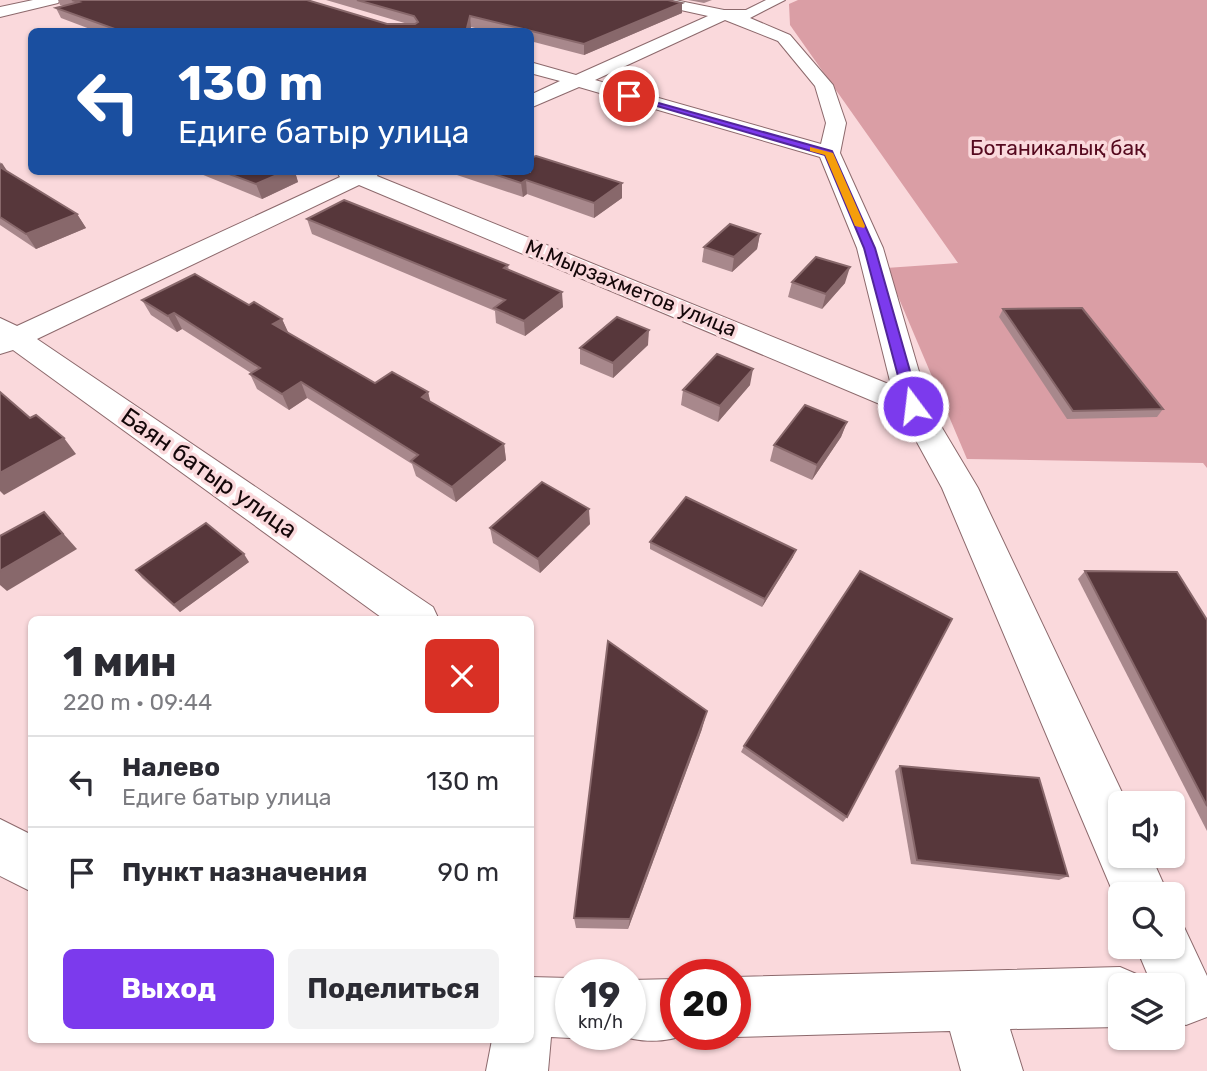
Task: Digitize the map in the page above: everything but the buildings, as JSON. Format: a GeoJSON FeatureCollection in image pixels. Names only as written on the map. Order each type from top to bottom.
{"type":"FeatureCollection","features":[{"type":"Feature","properties":{"kind":"street"},"geometry":{"type":"LineString","coordinates":[[0,5],[21,0]]}},
{"type":"Feature","properties":{"kind":"street"},"geometry":{"type":"LineString","coordinates":[[0,12],[53,0]]}},
{"type":"Feature","properties":{"kind":"street"},"geometry":{"type":"LineString","coordinates":[[654,0],[724,15],[784,38],[824,85],[836,123],[829,153],[870,248],[913,406],[960,488],[1108,820]]}},
{"type":"Feature","properties":{"kind":"street"},"geometry":{"type":"LineString","coordinates":[[534,100],[724,15],[749,14],[778,0]]}},
{"type":"Feature","properties":{"kind":"street"},"geometry":{"type":"LineString","coordinates":[[534,68],[829,153]]}},
{"type":"Feature","properties":{"kind":"street"},"geometry":{"type":"LineString","coordinates":[[5,337],[354,175]]}},
{"type":"Feature","properties":{"kind":"street","name":"М.Мырзахметов улица"},"geometry":{"type":"LineString","coordinates":[[363,175],[913,406]]}},
{"type":"Feature","properties":{"kind":"street","name":"Баян батыр улица"},"geometry":{"type":"LineString","coordinates":[[5,337],[412,616]]}},
{"type":"Feature","properties":{"kind":"street"},"geometry":{"type":"LineString","coordinates":[[0,845],[28,863]]}},
{"type":"Feature","properties":{"kind":"street"},"geometry":{"type":"LineString","coordinates":[[751,1007],[1108,998]]}},
{"type":"Feature","properties":{"kind":"street"},"geometry":{"type":"LineString","coordinates":[[972,1001],[992,1071]]}},
{"type":"Feature","properties":{"kind":"street"},"geometry":{"type":"LineString","coordinates":[[534,1007],[555,1008]]}},
{"type":"Feature","properties":{"kind":"street"},"geometry":{"type":"LineString","coordinates":[[517,1071],[522,1043]]}},
{"type":"Feature","properties":{"kind":"green space","name":"Ботаникалық бақ"},"geometry":{"type":"Polygon","coordinates":[[[798,0],[1207,0],[1207,468],[1203,463],[967,459],[886,268],[958,263],[790,25],[789,4],[798,0]]]}},
{"type":"Feature","properties":{"kind":"slow traffic"},"geometry":{"type":"LineString","coordinates":[[813,149],[829,153],[860,226]]}},
{"type":"Feature","properties":{"kind":"route"},"geometry":{"type":"LineString","coordinates":[[629,96],[829,153],[870,248],[913,406]]}}]}
